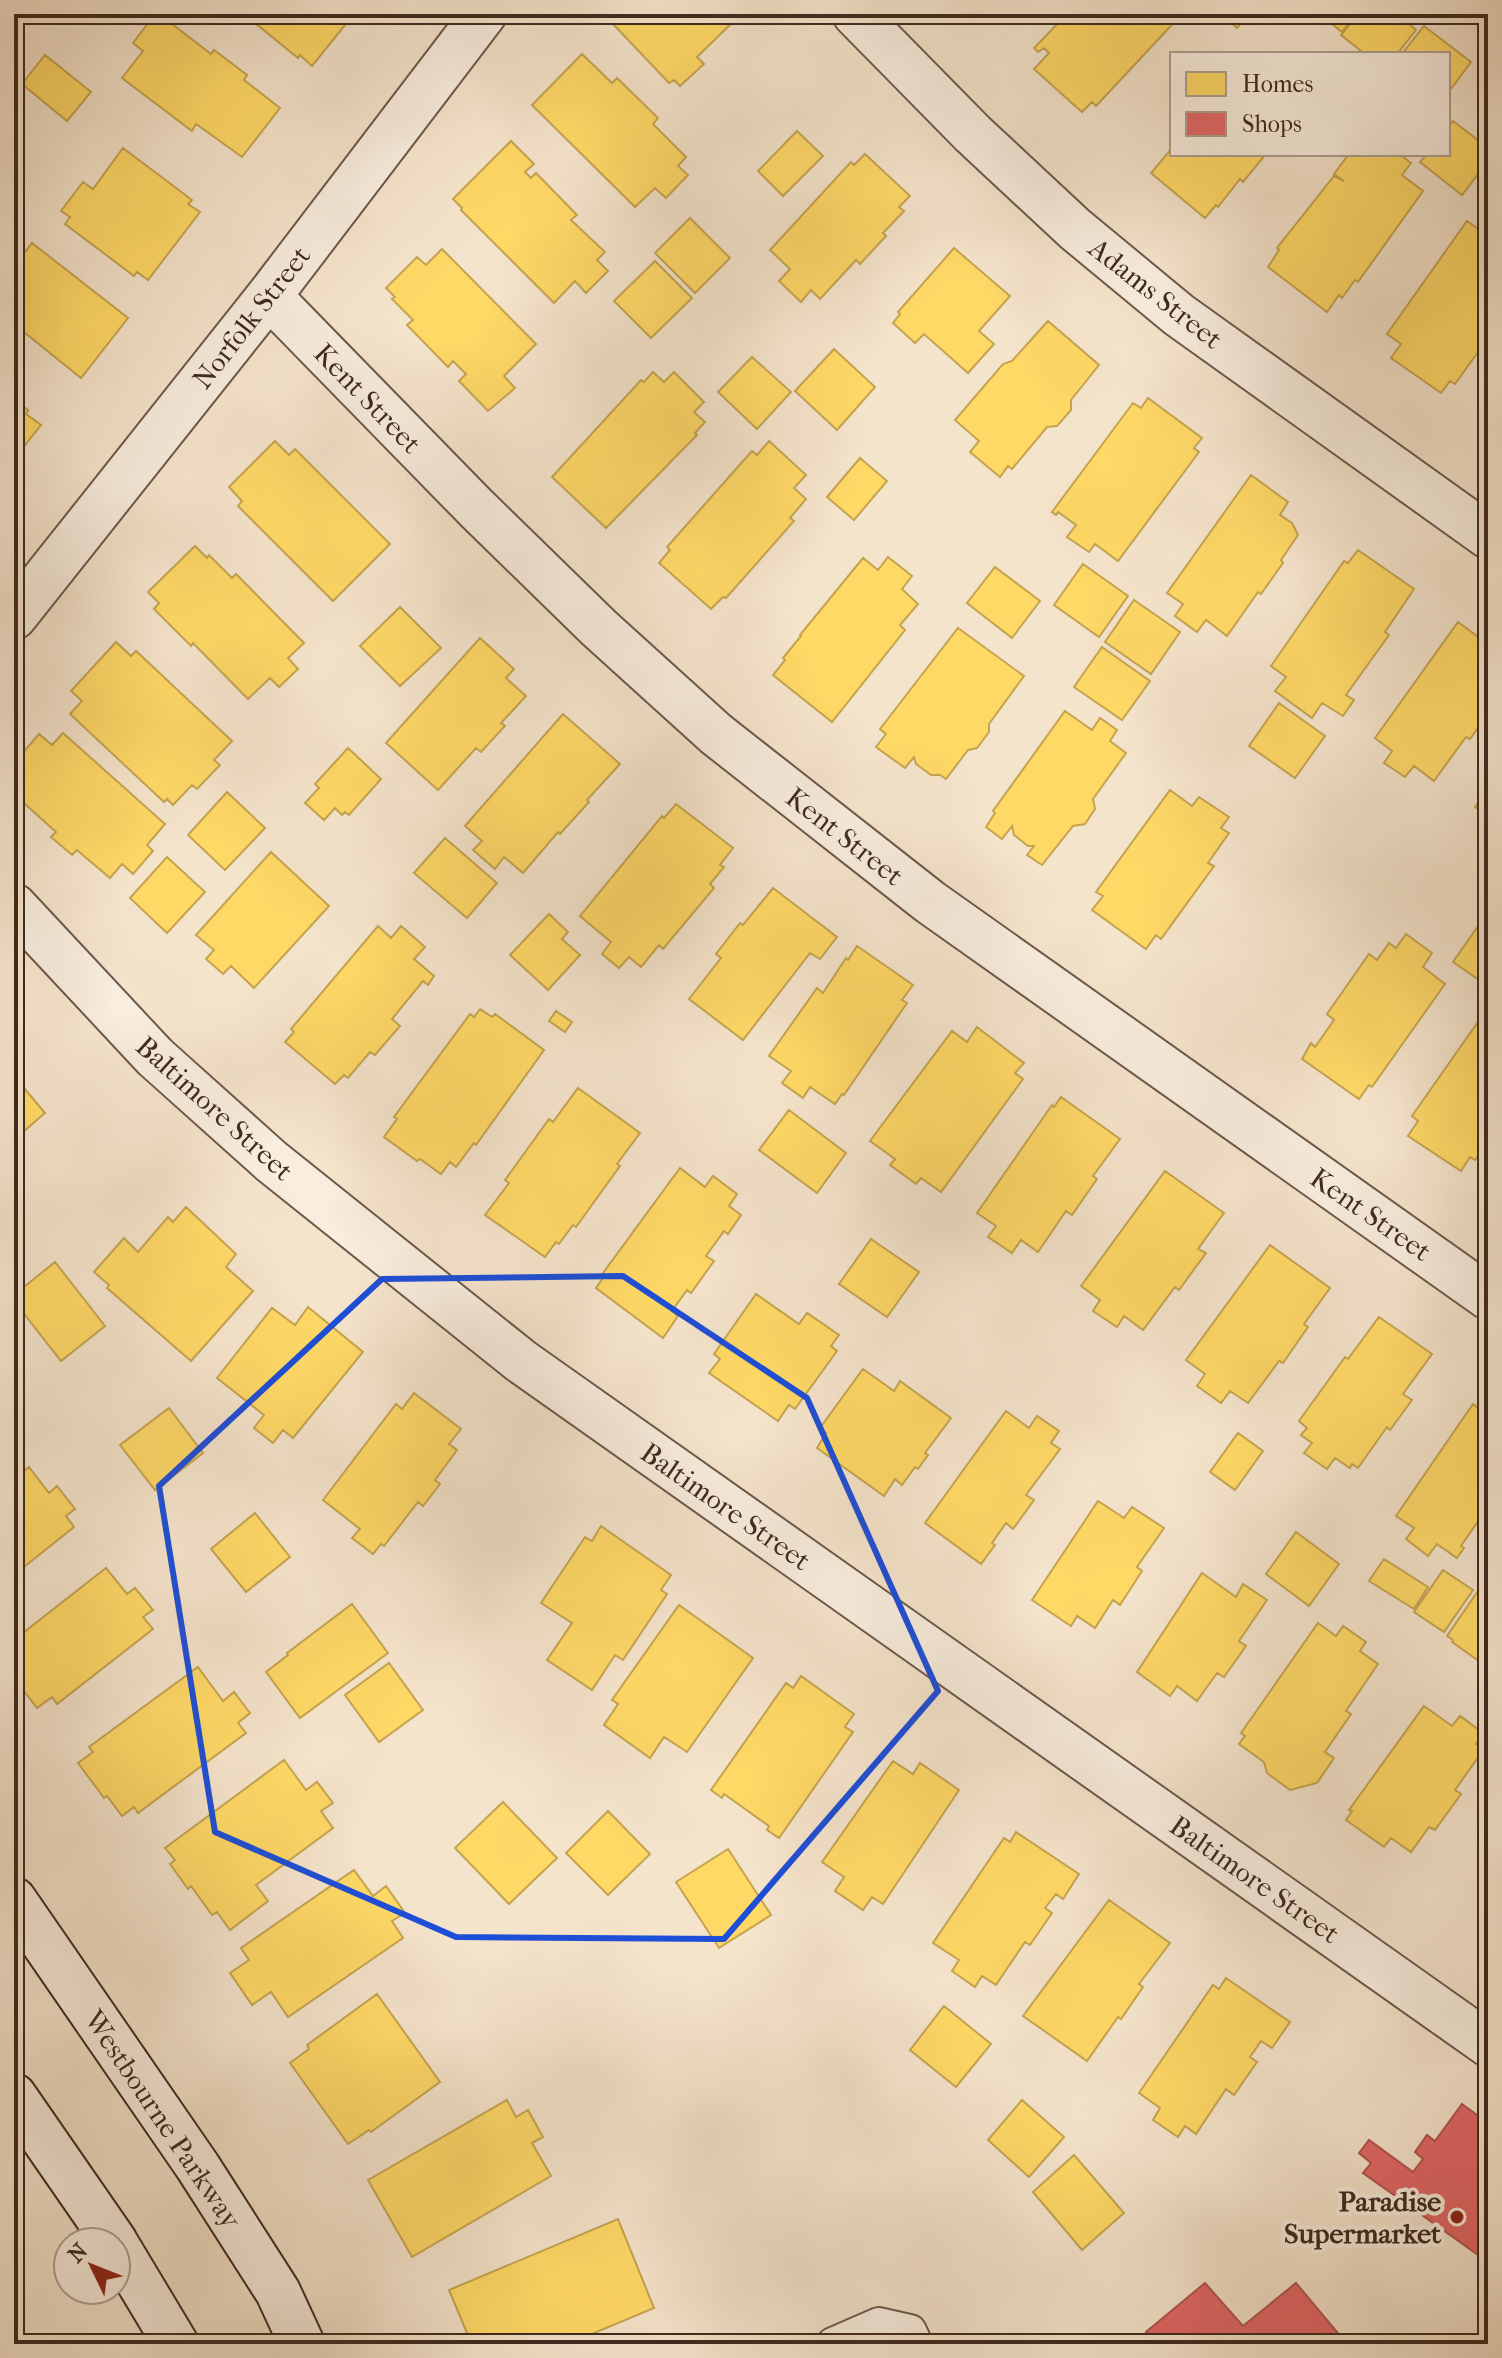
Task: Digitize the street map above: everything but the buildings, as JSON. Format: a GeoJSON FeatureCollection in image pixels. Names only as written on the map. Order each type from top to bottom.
{"type":"FeatureCollection","features":[{"type":"Feature","properties":{"kind":"street","name":"Norfolk Street"},"geometry":{"type":"LineString","coordinates":[[14,617],[269,296],[484,14]]}},
{"type":"Feature","properties":{"kind":"street","name":"Adams Street"},"geometry":{"type":"LineString","coordinates":[[855,14],[995,155],[1075,229],[1179,315],[1488,536]]}},
{"type":"Feature","properties":{"kind":"street","name":"Kent Street"},"geometry":{"type":"LineString","coordinates":[[269,296],[487,519],[599,628],[716,734],[930,902],[1488,1297]]}},
{"type":"Feature","properties":{"kind":"street","name":"Baltimore Street"},"geometry":{"type":"LineString","coordinates":[[14,906],[155,1057],[271,1161],[521,1361],[1488,2044]]}},
{"type":"Feature","properties":{"kind":"street","name":"Westbourne Parkway"},"geometry":{"type":"LineString","coordinates":[[20,1921],[105,2034],[198,2167],[278,2292],[302,2344]]}},
{"type":"Feature","properties":{"kind":"street"},"geometry":{"type":"LineString","coordinates":[[14,2096],[103,2226]]}},
{"type":"Feature","properties":{"kind":"street"},"geometry":{"type":"LineString","coordinates":[[132,2271],[176,2344]]}},
{"type":"Feature","properties":{"kind":"lane"},"geometry":{"type":"LineString","coordinates":[[833,2344],[879,2324],[910,2331],[916,2344]]}},
{"type":"Feature","properties":{"kind":"highlighted area"},"geometry":{"type":"Polygon","coordinates":[[[623,1276],[807,1398],[938,1691],[724,1939],[456,1937],[215,1832],[159,1486],[382,1279],[623,1276]]]}},
{"type":"Feature","properties":{"kind":"place","name":"Paradise Supermarket"},"geometry":{"type":"Point","coordinates":[1457,2217]}}]}
